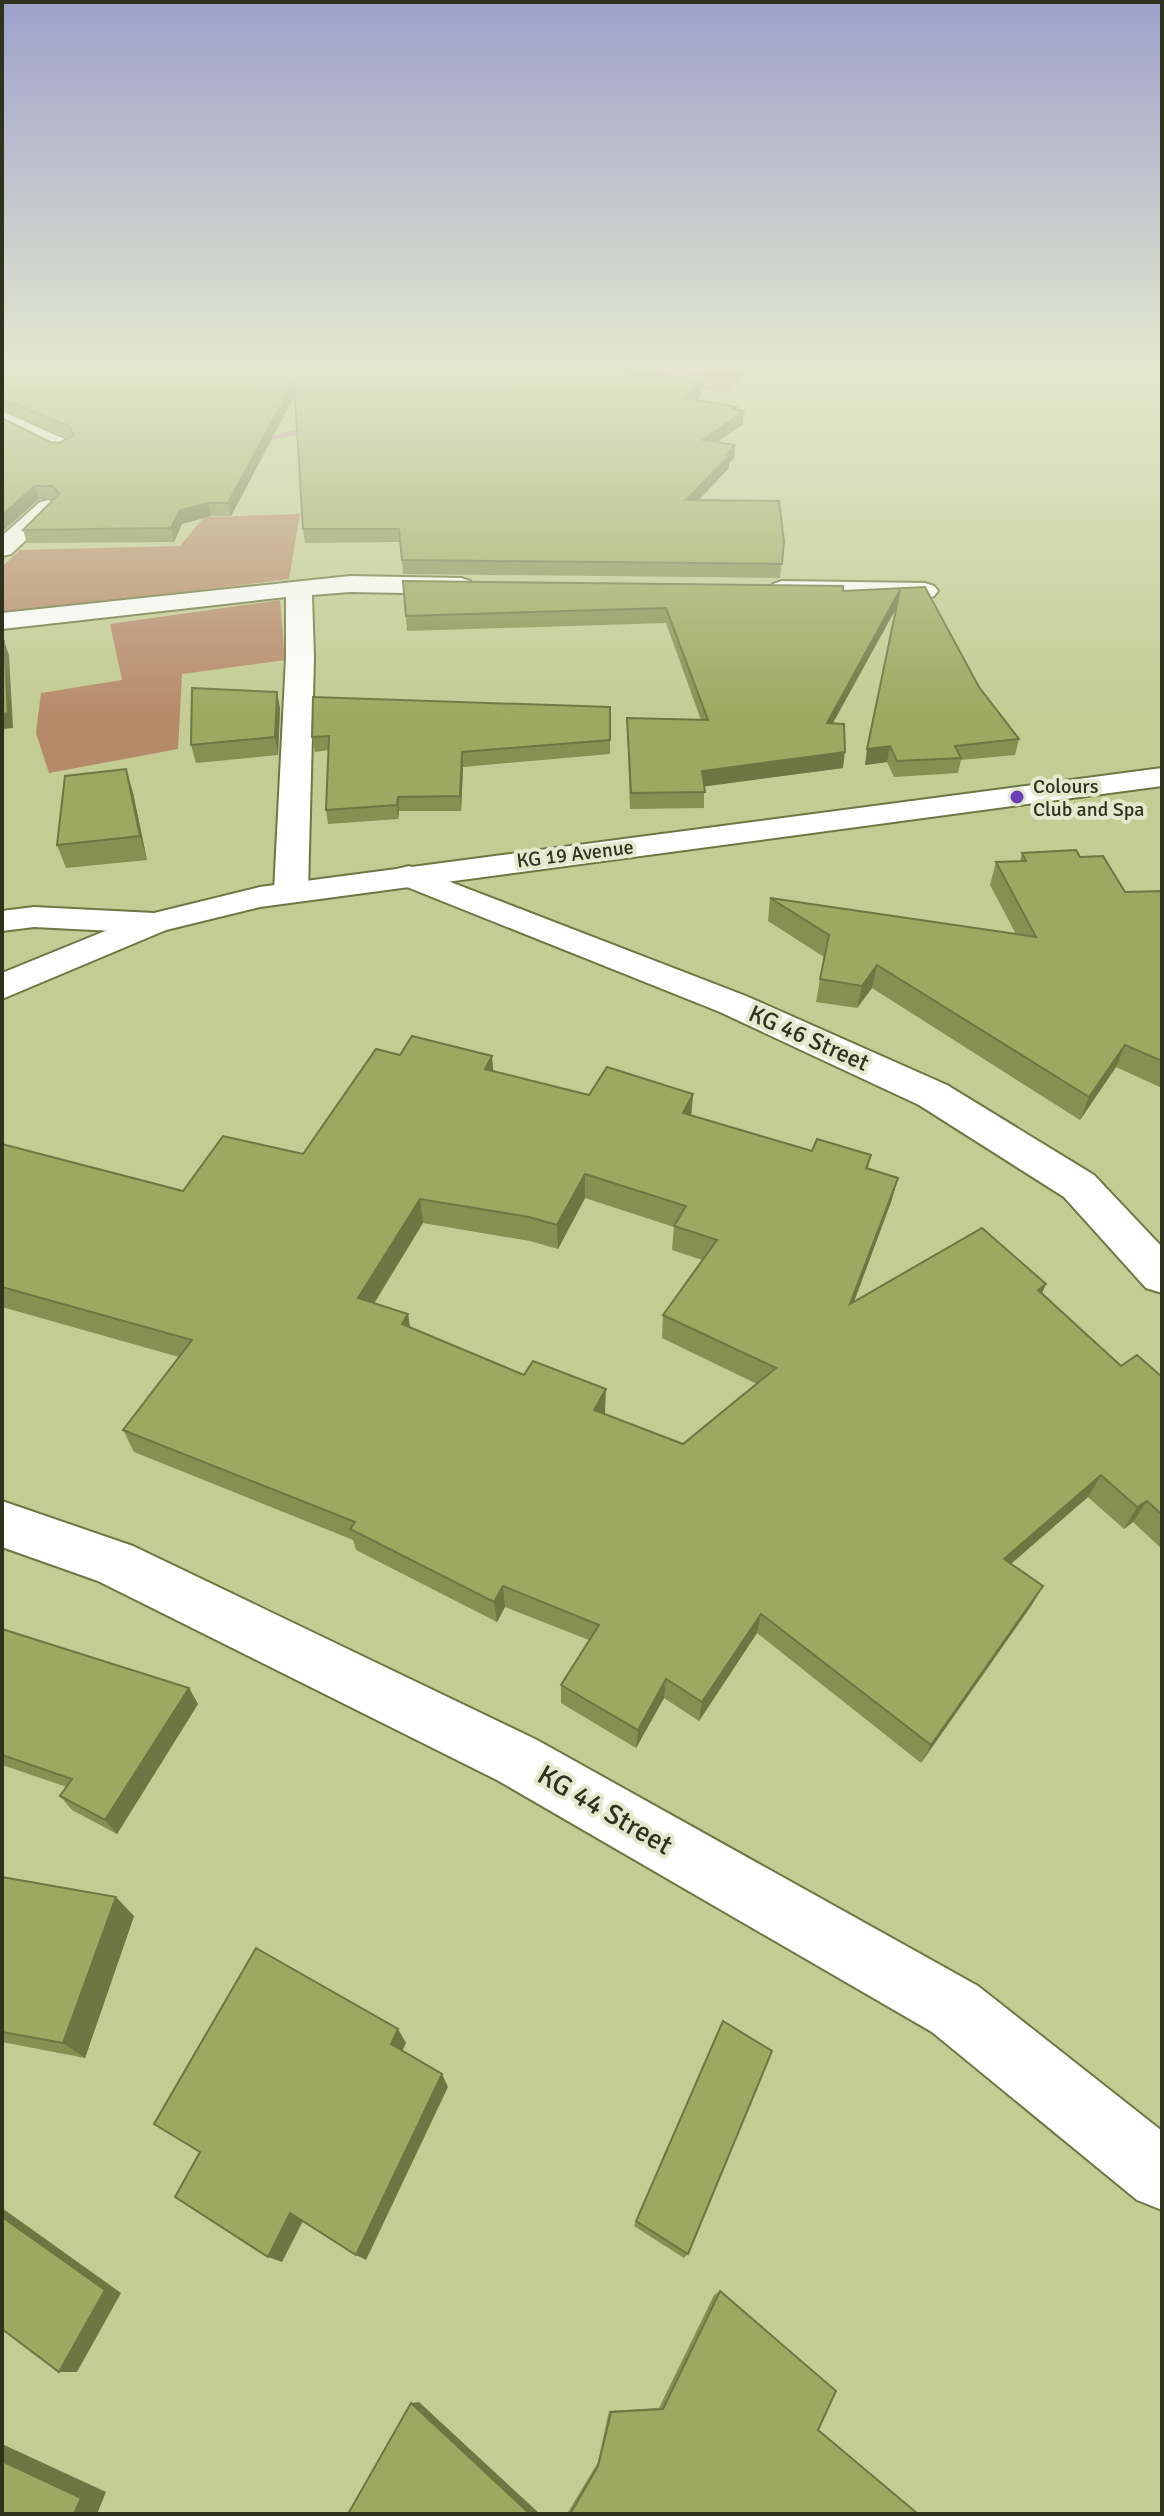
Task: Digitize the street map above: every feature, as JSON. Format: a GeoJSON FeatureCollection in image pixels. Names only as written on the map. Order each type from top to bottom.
{"type":"FeatureCollection","features":[{"type":"Feature","properties":{"kind":"street"},"geometry":{"type":"LineString","coordinates":[[2,549],[48,507]]}},
{"type":"Feature","properties":{"kind":"street"},"geometry":{"type":"LineString","coordinates":[[2,621],[350,584],[488,586]]}},
{"type":"Feature","properties":{"kind":"street"},"geometry":{"type":"LineString","coordinates":[[291,891],[300,658],[299,588]]}},
{"type":"Feature","properties":{"kind":"street"},"geometry":{"type":"LineString","coordinates":[[753,589],[925,591]]}},
{"type":"Feature","properties":{"kind":"street","name":"KG 19 Avenue"},"geometry":{"type":"LineString","coordinates":[[2,987],[154,923],[291,891],[1162,777]]}},
{"type":"Feature","properties":{"kind":"street","name":"KG 46 Street"},"geometry":{"type":"LineString","coordinates":[[409,876],[733,1004],[933,1095],[1079,1186],[1162,1276]]}},
{"type":"Feature","properties":{"kind":"street"},"geometry":{"type":"LineString","coordinates":[[2,921],[34,917],[154,923]]}},
{"type":"Feature","properties":{"kind":"street","name":"KG 44 Street"},"geometry":{"type":"LineString","coordinates":[[2,1524],[114,1563],[517,1760],[955,2009],[1162,2175]]}},
{"type":"Feature","properties":{"kind":"shaded area"},"geometry":{"type":"Polygon","coordinates":[[[300,514],[289,579],[2,615],[2,567],[20,550],[180,546],[204,517],[300,514]]]}},
{"type":"Feature","properties":{"kind":"shaded area"},"geometry":{"type":"Polygon","coordinates":[[[280,600],[285,660],[182,674],[178,749],[49,773],[36,733],[41,693],[122,680],[110,624],[280,600]]]}},
{"type":"Feature","properties":{"kind":"building"},"geometry":{"type":"Polygon","coordinates":[[[2,482],[239,482],[228,503],[208,503],[179,511],[171,528],[23,530],[59,494],[53,486],[35,486],[2,515],[2,482]]]}},
{"type":"Feature","properties":{"kind":"building"},"geometry":{"type":"Polygon","coordinates":[[[300,482],[703,482],[686,500],[779,501],[784,541],[782,564],[402,560],[399,529],[303,529],[300,482]]]}},
{"type":"Feature","properties":{"kind":"building"},"geometry":{"type":"Polygon","coordinates":[[[403,581],[843,586],[843,591],[925,587],[979,687],[1019,739],[955,746],[961,758],[897,761],[890,746],[867,749],[900,590],[827,723],[844,724],[845,752],[702,771],[705,792],[631,793],[627,718],[708,720],[666,608],[406,616],[403,581]]]}},
{"type":"Feature","properties":{"kind":"building"},"geometry":{"type":"Polygon","coordinates":[[[2,641],[8,713],[2,714],[2,641]]]}},
{"type":"Feature","properties":{"kind":"building"},"geometry":{"type":"Polygon","coordinates":[[[192,688],[277,692],[275,737],[191,745],[192,688]]]}},
{"type":"Feature","properties":{"kind":"building"},"geometry":{"type":"Polygon","coordinates":[[[313,697],[610,707],[610,740],[462,752],[460,796],[398,797],[397,805],[326,810],[329,736],[312,737],[313,697]]]}},
{"type":"Feature","properties":{"kind":"building"},"geometry":{"type":"Polygon","coordinates":[[[126,769],[140,836],[57,845],[65,776],[126,769]]]}},
{"type":"Feature","properties":{"kind":"building"},"geometry":{"type":"Polygon","coordinates":[[[1076,850],[1080,857],[1103,856],[1125,892],[1162,891],[1162,1061],[1125,1045],[1089,1097],[877,965],[862,986],[820,979],[829,935],[770,898],[1036,937],[996,862],[1026,861],[1022,853],[1076,850]]]}},
{"type":"Feature","properties":{"kind":"building"},"geometry":{"type":"Polygon","coordinates":[[[412,1036],[492,1056],[485,1069],[589,1095],[607,1067],[693,1094],[683,1113],[812,1151],[817,1139],[871,1155],[866,1168],[898,1178],[850,1304],[982,1228],[1046,1284],[1038,1290],[1121,1366],[1137,1355],[1162,1377],[1162,1515],[1147,1501],[1137,1507],[1101,1475],[1004,1559],[1043,1586],[931,1745],[761,1614],[702,1702],[666,1679],[638,1730],[561,1685],[599,1625],[503,1586],[494,1602],[350,1529],[355,1522],[123,1430],[192,1340],[2,1287],[2,1144],[183,1191],[223,1136],[303,1154],[376,1049],[400,1055],[412,1036]],[[585,1174],[557,1225],[529,1217],[420,1199],[358,1298],[408,1314],[402,1324],[524,1375],[533,1361],[606,1389],[594,1410],[683,1444],[776,1368],[663,1315],[717,1240],[674,1226],[686,1206],[585,1174]]]}},
{"type":"Feature","properties":{"kind":"building"},"geometry":{"type":"Polygon","coordinates":[[[2,1629],[189,1688],[105,1820],[60,1796],[72,1779],[2,1755],[2,1629]]]}},
{"type":"Feature","properties":{"kind":"building"},"geometry":{"type":"Polygon","coordinates":[[[2,1877],[116,1897],[63,2043],[2,2032],[2,1877]]]}},
{"type":"Feature","properties":{"kind":"building"},"geometry":{"type":"Polygon","coordinates":[[[256,1948],[398,2029],[391,2044],[442,2074],[356,2255],[290,2213],[268,2257],[175,2197],[200,2152],[154,2124],[256,1948]]]}},
{"type":"Feature","properties":{"kind":"building"},"geometry":{"type":"Polygon","coordinates":[[[723,2021],[772,2051],[688,2254],[636,2221],[723,2021]]]}},
{"type":"Feature","properties":{"kind":"building"},"geometry":{"type":"Polygon","coordinates":[[[2,2217],[105,2290],[59,2372],[2,2329],[2,2217]]]}},
{"type":"Feature","properties":{"kind":"building"},"geometry":{"type":"Polygon","coordinates":[[[720,2291],[836,2391],[818,2430],[918,2514],[570,2514],[598,2466],[611,2412],[663,2409],[720,2291]]]}},
{"type":"Feature","properties":{"kind":"building"},"geometry":{"type":"Polygon","coordinates":[[[411,2403],[530,2514],[348,2514],[411,2403]]]}},
{"type":"Feature","properties":{"kind":"building"},"geometry":{"type":"Polygon","coordinates":[[[2,2461],[81,2498],[74,2514],[2,2514],[2,2461]]]}},
{"type":"Feature","properties":{"kind":"place","name":"Colours Club and Spa"},"geometry":{"type":"Point","coordinates":[1017,797]}}]}
